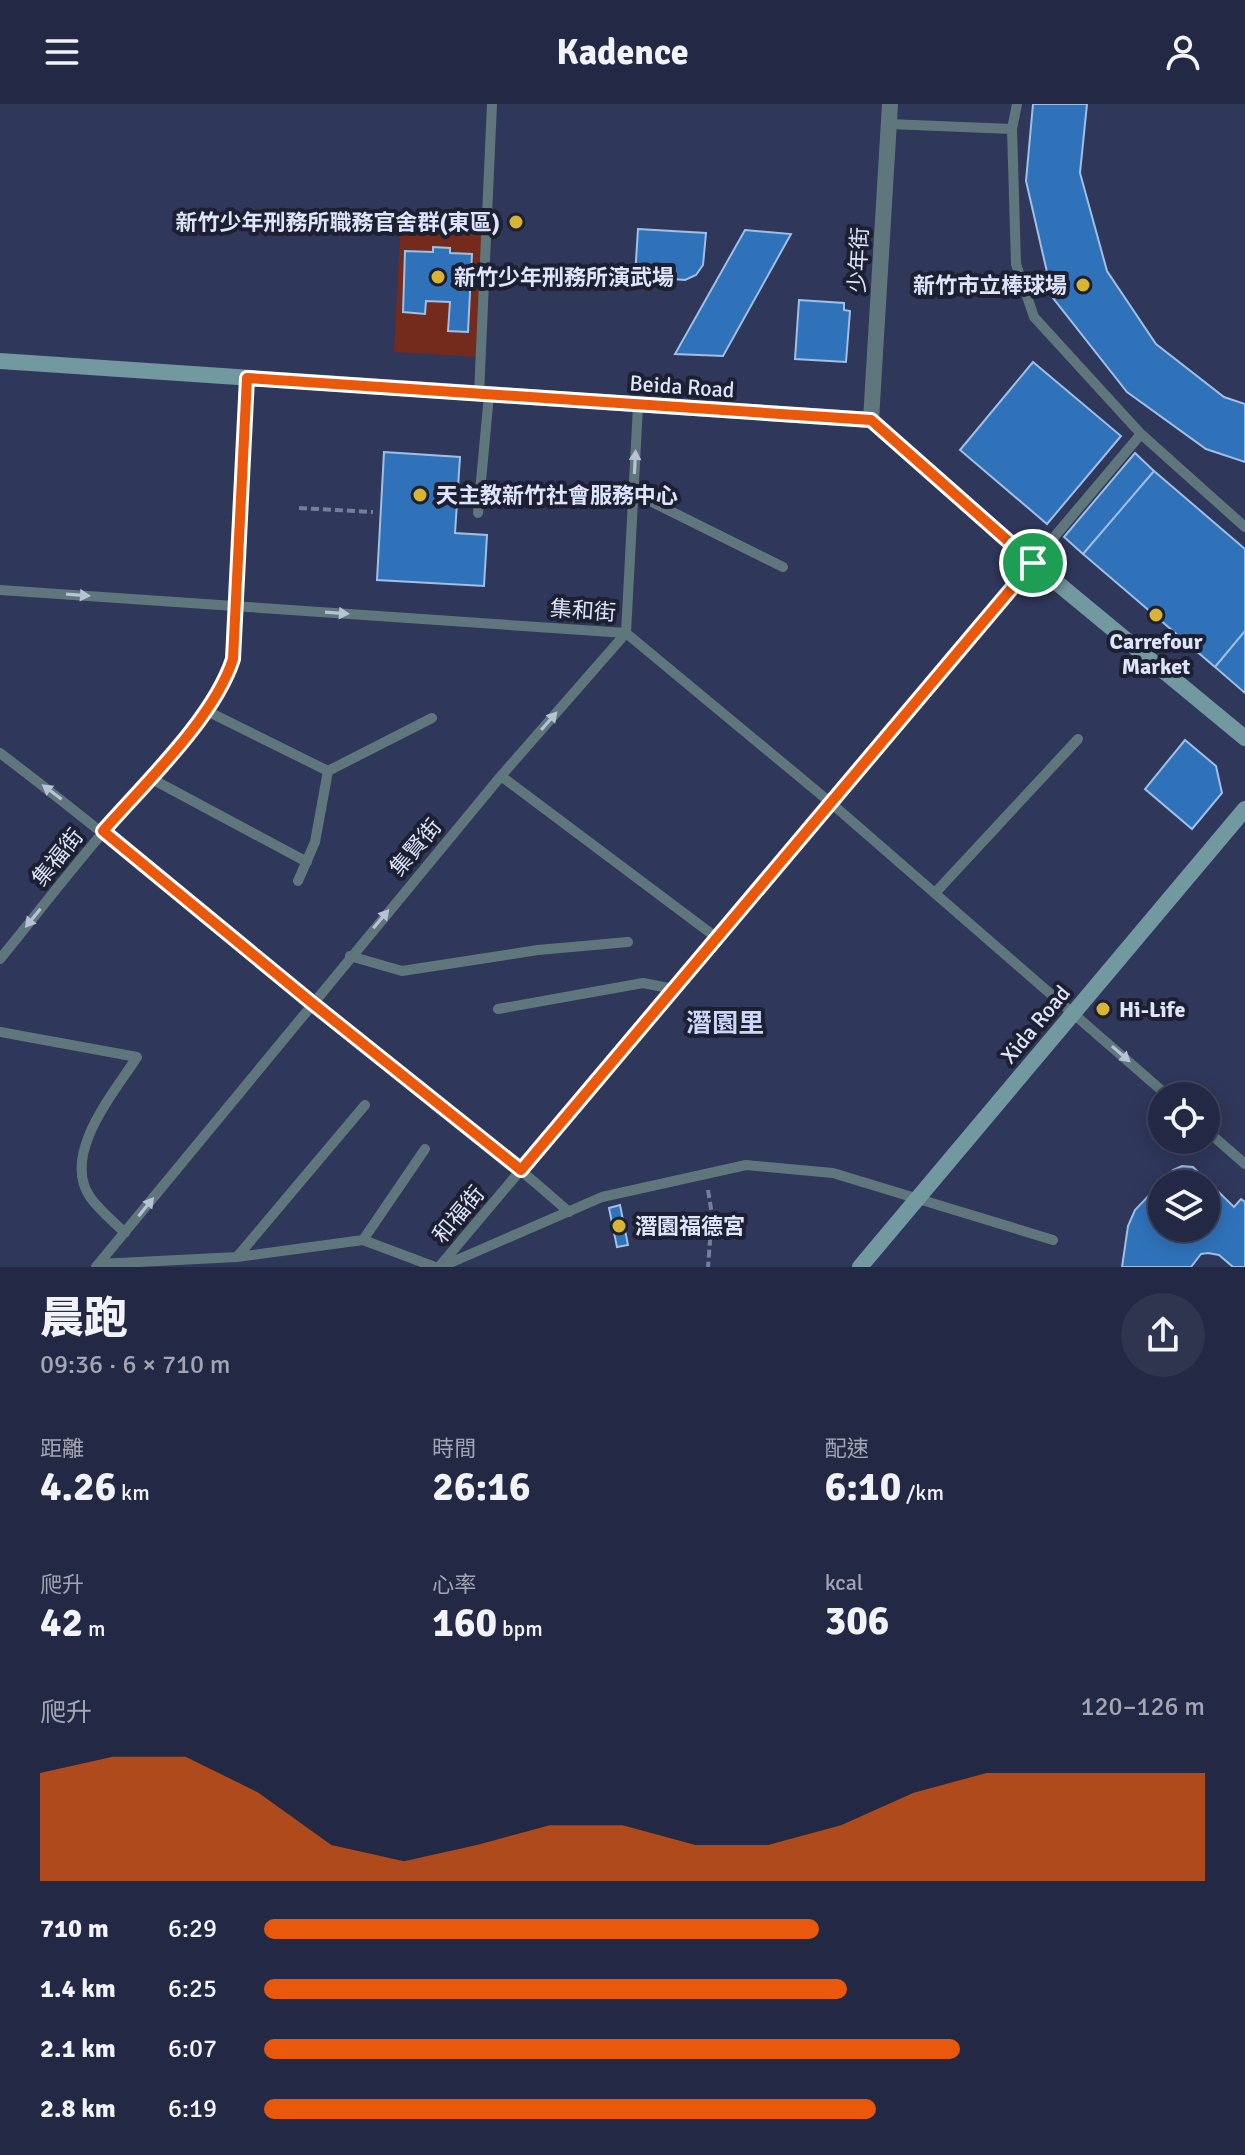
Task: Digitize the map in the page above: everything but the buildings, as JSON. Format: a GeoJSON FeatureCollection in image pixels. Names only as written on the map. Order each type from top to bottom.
{"type":"FeatureCollection","features":[{"type":"Feature","properties":{"kind":"street","name":"少年街"},"geometry":{"type":"LineString","coordinates":[[871,420],[889,104]]}},
{"type":"Feature","properties":{"kind":"street","name":"Beida Road"},"geometry":{"type":"LineString","coordinates":[[0,361],[871,420]]}},
{"type":"Feature","properties":{"kind":"street"},"geometry":{"type":"LineString","coordinates":[[871,420],[1033,563],[1245,738]]}},
{"type":"Feature","properties":{"kind":"street","name":"Xida Road"},"geometry":{"type":"LineString","coordinates":[[860,1267],[1245,809]]}},
{"type":"Feature","properties":{"kind":"lane"},"geometry":{"type":"LineString","coordinates":[[478,513],[492,104]]}},
{"type":"Feature","properties":{"kind":"lane"},"geometry":{"type":"LineString","coordinates":[[1017,104],[1012,129],[1016,264],[1034,317],[1141,434],[1245,527]]}},
{"type":"Feature","properties":{"kind":"lane"},"geometry":{"type":"LineString","coordinates":[[889,124],[1012,129]]}},
{"type":"Feature","properties":{"kind":"lane","name":"集福街"},"geometry":{"type":"LineString","coordinates":[[0,959],[103,831],[207,711],[226,681],[233,659],[247,378]]}},
{"type":"Feature","properties":{"kind":"lane"},"geometry":{"type":"LineString","coordinates":[[626,633],[638,406]]}},
{"type":"Feature","properties":{"kind":"lane","name":"和福街"},"geometry":{"type":"LineString","coordinates":[[438,1267],[1141,434]]}},
{"type":"Feature","properties":{"kind":"lane"},"geometry":{"type":"LineString","coordinates":[[634,493],[783,567]]}},
{"type":"Feature","properties":{"kind":"lane","name":"集和街"},"geometry":{"type":"LineString","coordinates":[[0,590],[626,633],[831,803],[1152,1082]]}},
{"type":"Feature","properties":{"kind":"lane","name":"集賢街"},"geometry":{"type":"LineString","coordinates":[[97,1265],[350,956],[626,633]]}},
{"type":"Feature","properties":{"kind":"lane"},"geometry":{"type":"LineString","coordinates":[[207,711],[328,771]]}},
{"type":"Feature","properties":{"kind":"lane"},"geometry":{"type":"LineString","coordinates":[[328,771],[432,718]]}},
{"type":"Feature","properties":{"kind":"lane"},"geometry":{"type":"LineString","coordinates":[[935,893],[1078,739]]}},
{"type":"Feature","properties":{"kind":"lane"},"geometry":{"type":"LineString","coordinates":[[0,753],[103,831],[569,1212]]}},
{"type":"Feature","properties":{"kind":"lane"},"geometry":{"type":"LineString","coordinates":[[298,881],[315,842],[328,771]]}},
{"type":"Feature","properties":{"kind":"lane"},"geometry":{"type":"LineString","coordinates":[[501,776],[717,938]]}},
{"type":"Feature","properties":{"kind":"lane"},"geometry":{"type":"LineString","coordinates":[[150,778],[307,862]]}},
{"type":"Feature","properties":{"kind":"lane"},"geometry":{"type":"LineString","coordinates":[[350,956],[402,971],[538,950],[628,942]]}},
{"type":"Feature","properties":{"kind":"lane"},"geometry":{"type":"LineString","coordinates":[[498,1009],[643,983],[674,989]]}},
{"type":"Feature","properties":{"kind":"lane"},"geometry":{"type":"LineString","coordinates":[[0,1032],[137,1057],[90,1131],[80,1167],[89,1196],[125,1233]]}},
{"type":"Feature","properties":{"kind":"lane"},"geometry":{"type":"LineString","coordinates":[[237,1257],[365,1105]]}},
{"type":"Feature","properties":{"kind":"lane"},"geometry":{"type":"LineString","coordinates":[[1220,1142],[1245,1164]]}},
{"type":"Feature","properties":{"kind":"lane"},"geometry":{"type":"LineString","coordinates":[[363,1240],[425,1149]]}},
{"type":"Feature","properties":{"kind":"lane"},"geometry":{"type":"LineString","coordinates":[[97,1265],[237,1257],[363,1240],[438,1267],[602,1197],[746,1165],[833,1173],[1053,1240]]}},
{"type":"Feature","properties":{"kind":"path"},"geometry":{"type":"LineString","coordinates":[[299,508],[373,512]]}},
{"type":"Feature","properties":{"kind":"path"},"geometry":{"type":"LineString","coordinates":[[705,1174],[712,1215],[708,1267]]}},
{"type":"Feature","properties":{"kind":"shaded area"},"geometry":{"type":"Polygon","coordinates":[[[401,220],[484,225],[478,357],[394,352],[401,220]]]}},
{"type":"Feature","properties":{"kind":"place","name":"新竹少年刑務所職務官舍群(東區)"},"geometry":{"type":"Point","coordinates":[516,222]}},
{"type":"Feature","properties":{"kind":"place","name":"新竹少年刑務所演武場"},"geometry":{"type":"Point","coordinates":[438,277]}},
{"type":"Feature","properties":{"kind":"place","name":"新竹市立棒球場"},"geometry":{"type":"Point","coordinates":[1083,285]}},
{"type":"Feature","properties":{"kind":"place","name":"天主教新竹社會服務中心"},"geometry":{"type":"Point","coordinates":[420,495]}},
{"type":"Feature","properties":{"kind":"place","name":"Carrefour Market"},"geometry":{"type":"Point","coordinates":[1156,615]}},
{"type":"Feature","properties":{"kind":"place","name":"Hi-Life"},"geometry":{"type":"Point","coordinates":[1103,1009]}},
{"type":"Feature","properties":{"kind":"place","name":"潛園福德宮"},"geometry":{"type":"Point","coordinates":[619,1226]}},
{"type":"Feature","properties":{"kind":"district","name":"潛園里"},"geometry":{"type":"Point","coordinates":[725,1023]}},
{"type":"Feature","properties":{"kind":"route"},"geometry":{"type":"LineString","coordinates":[[247,378],[871,420],[1033,563],[521,1170],[103,831],[207,711],[226,681],[233,659],[247,378]]}}]}
